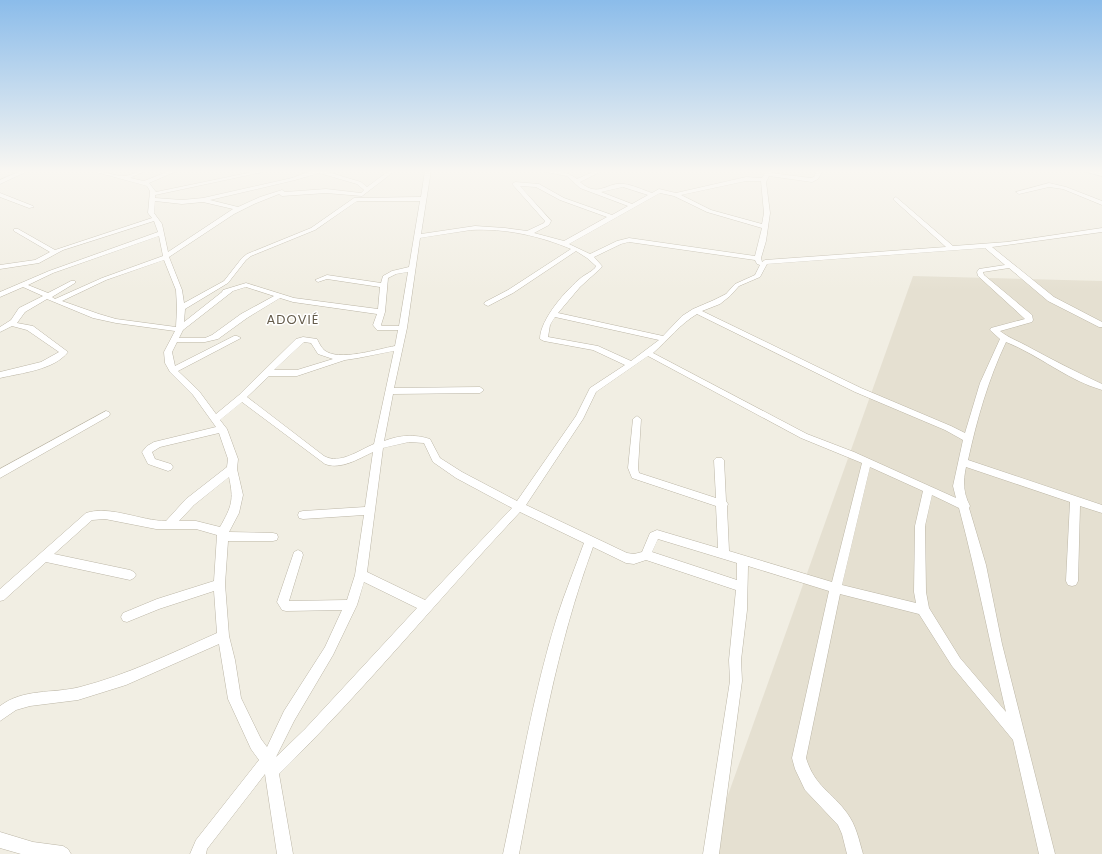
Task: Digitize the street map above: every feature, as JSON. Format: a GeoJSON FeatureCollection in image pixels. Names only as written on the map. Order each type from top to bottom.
{"type":"FeatureCollection","features":[{"type":"Feature","properties":{"kind":"street"},"geometry":{"type":"LineString","coordinates":[[152,210],[151,213],[154,219],[159,224],[166,257],[179,290],[181,308],[180,329],[168,356],[173,370],[196,393],[222,429],[233,459],[232,469],[238,495],[234,513],[223,534],[219,584],[223,636],[229,660],[235,699],[256,744],[270,766],[285,854]]}},
{"type":"Feature","properties":{"kind":"street"},"geometry":{"type":"LineString","coordinates":[[56,301],[104,279],[166,257],[206,229],[238,210]]}},
{"type":"Feature","properties":{"kind":"street"},"geometry":{"type":"LineString","coordinates":[[181,308],[226,282],[244,259],[249,255],[313,229],[340,210]]}},
{"type":"Feature","properties":{"kind":"street"},"geometry":{"type":"LineString","coordinates":[[270,766],[289,716],[329,651],[351,605],[361,574],[378,446],[403,328],[422,210]]}},
{"type":"Feature","properties":{"kind":"street"},"geometry":{"type":"LineString","coordinates":[[529,233],[539,230],[547,224],[548,221],[538,210]]}},
{"type":"Feature","properties":{"kind":"street"},"geometry":{"type":"LineString","coordinates":[[592,210],[612,217]]}},
{"type":"Feature","properties":{"kind":"street"},"geometry":{"type":"LineString","coordinates":[[564,244],[626,210]]}},
{"type":"Feature","properties":{"kind":"street"},"geometry":{"type":"LineString","coordinates":[[707,210],[765,226]]}},
{"type":"Feature","properties":{"kind":"street"},"geometry":{"type":"LineString","coordinates":[[762,267],[758,258],[767,210]]}},
{"type":"Feature","properties":{"kind":"street"},"geometry":{"type":"LineString","coordinates":[[908,210],[952,249]]}},
{"type":"Feature","properties":{"kind":"street"},"geometry":{"type":"LineString","coordinates":[[0,267],[40,261],[55,252],[154,219]]}},
{"type":"Feature","properties":{"kind":"street"},"geometry":{"type":"LineString","coordinates":[[418,236],[475,228],[529,233],[564,244],[590,257],[599,266],[598,269],[584,279],[554,314],[543,329],[544,339],[595,348],[631,364]]}},
{"type":"Feature","properties":{"kind":"street"},"geometry":{"type":"LineString","coordinates":[[16,230],[55,252]]}},
{"type":"Feature","properties":{"kind":"street"},"geometry":{"type":"LineString","coordinates":[[198,854],[201,846],[270,766],[310,734],[426,606],[519,507],[580,418],[593,390],[665,339],[685,318],[717,302],[728,295],[737,286],[758,276],[765,262],[772,260],[952,249],[1043,240],[1102,230]]}},
{"type":"Feature","properties":{"kind":"street"},"geometry":{"type":"LineString","coordinates":[[0,295],[49,273],[162,233]]}},
{"type":"Feature","properties":{"kind":"street"},"geometry":{"type":"LineString","coordinates":[[590,257],[619,242],[629,240],[758,258]]}},
{"type":"Feature","properties":{"kind":"street"},"geometry":{"type":"LineString","coordinates":[[986,245],[1009,266],[1051,299],[1102,325]]}},
{"type":"Feature","properties":{"kind":"street"},"geometry":{"type":"LineString","coordinates":[[488,304],[507,295],[551,264],[554,260],[576,249]]}},
{"type":"Feature","properties":{"kind":"street"},"geometry":{"type":"LineString","coordinates":[[40,261],[39,266],[49,273]]}},
{"type":"Feature","properties":{"kind":"street"},"geometry":{"type":"LineString","coordinates":[[1009,266],[981,270],[981,276],[1030,317],[1030,320],[995,329],[1004,339],[1020,345],[1066,371],[1102,387]]}},
{"type":"Feature","properties":{"kind":"street"},"geometry":{"type":"LineString","coordinates":[[403,328],[380,328],[377,325],[381,312],[383,285],[387,275],[394,272],[412,269]]}},
{"type":"Feature","properties":{"kind":"street"},"geometry":{"type":"LineString","coordinates":[[318,280],[327,277],[383,285]]}},
{"type":"Feature","properties":{"kind":"street"},"geometry":{"type":"LineString","coordinates":[[0,330],[12,324],[19,317],[22,310],[73,282]]}},
{"type":"Feature","properties":{"kind":"street"},"geometry":{"type":"LineString","coordinates":[[203,296],[246,284],[293,300],[381,312]]}},
{"type":"Feature","properties":{"kind":"street"},"geometry":{"type":"LineString","coordinates":[[23,285],[34,288],[56,301],[96,316],[116,321],[180,329],[231,289]]}},
{"type":"Feature","properties":{"kind":"street"},"geometry":{"type":"LineString","coordinates":[[205,340],[215,337],[244,316],[279,296]]}},
{"type":"Feature","properties":{"kind":"street"},"geometry":{"type":"LineString","coordinates":[[696,312],[858,390],[948,428],[967,438]]}},
{"type":"Feature","properties":{"kind":"street"},"geometry":{"type":"LineString","coordinates":[[554,314],[665,339]]}},
{"type":"Feature","properties":{"kind":"street"},"geometry":{"type":"LineString","coordinates":[[0,375],[24,370],[51,360],[64,352],[30,328],[12,324]]}},
{"type":"Feature","properties":{"kind":"street"},"geometry":{"type":"LineString","coordinates":[[173,370],[237,338]]}},
{"type":"Feature","properties":{"kind":"street"},"geometry":{"type":"LineString","coordinates":[[215,420],[242,397],[299,341],[303,339],[314,341],[320,351],[329,356],[342,358]]}},
{"type":"Feature","properties":{"kind":"street"},"geometry":{"type":"LineString","coordinates":[[1004,339],[993,359],[967,438],[963,462],[958,475],[958,486],[965,506],[1018,738],[1047,854]]}},
{"type":"Feature","properties":{"kind":"street"},"geometry":{"type":"LineString","coordinates":[[175,340],[205,340],[225,344]]}},
{"type":"Feature","properties":{"kind":"street"},"geometry":{"type":"LineString","coordinates":[[266,373],[298,373],[342,358],[399,347]]}},
{"type":"Feature","properties":{"kind":"street"},"geometry":{"type":"LineString","coordinates":[[648,352],[804,436],[867,461],[965,506]]}},
{"type":"Feature","properties":{"kind":"street"},"geometry":{"type":"LineString","coordinates":[[389,391],[480,390]]}},
{"type":"Feature","properties":{"kind":"street"},"geometry":{"type":"LineString","coordinates":[[242,397],[321,458],[331,463],[342,461],[378,446],[396,441],[415,439],[427,441],[436,460],[459,475],[590,542],[626,558],[634,559],[646,555],[741,587]]}},
{"type":"Feature","properties":{"kind":"street"},"geometry":{"type":"LineString","coordinates":[[0,474],[106,414]]}},
{"type":"Feature","properties":{"kind":"street"},"geometry":{"type":"LineString","coordinates":[[637,419],[633,468],[635,475],[723,504]]}},
{"type":"Feature","properties":{"kind":"street"},"geometry":{"type":"LineString","coordinates":[[168,467],[151,461],[147,452],[150,448],[157,444],[222,429]]}},
{"type":"Feature","properties":{"kind":"street"},"geometry":{"type":"LineString","coordinates":[[719,460],[723,504],[724,554]]}},
{"type":"Feature","properties":{"kind":"street"},"geometry":{"type":"LineString","coordinates":[[855,854],[850,833],[841,817],[816,794],[803,776],[799,758],[836,588],[867,461]]}},
{"type":"Feature","properties":{"kind":"street"},"geometry":{"type":"LineString","coordinates":[[963,462],[1102,509]]}},
{"type":"Feature","properties":{"kind":"street"},"geometry":{"type":"LineString","coordinates":[[168,525],[190,502],[232,469]]}},
{"type":"Feature","properties":{"kind":"street"},"geometry":{"type":"LineString","coordinates":[[928,488],[920,526],[920,592],[923,610],[956,662],[1018,738]]}},
{"type":"Feature","properties":{"kind":"street"},"geometry":{"type":"LineString","coordinates":[[1072,581],[1075,499]]}},
{"type":"Feature","properties":{"kind":"street"},"geometry":{"type":"LineString","coordinates":[[303,515],[369,511]]}},
{"type":"Feature","properties":{"kind":"street"},"geometry":{"type":"LineString","coordinates":[[0,596],[90,516],[105,515],[156,524],[196,525],[223,534],[273,537]]}},
{"type":"Feature","properties":{"kind":"street"},"geometry":{"type":"LineString","coordinates":[[646,555],[654,536],[657,534],[836,588],[923,610]]}},
{"type":"Feature","properties":{"kind":"street"},"geometry":{"type":"LineString","coordinates":[[511,854],[540,708],[576,574],[590,542]]}},
{"type":"Feature","properties":{"kind":"street"},"geometry":{"type":"LineString","coordinates":[[298,555],[283,602],[286,606],[351,605]]}},
{"type":"Feature","properties":{"kind":"street"},"geometry":{"type":"LineString","coordinates":[[44,557],[130,575]]}},
{"type":"Feature","properties":{"kind":"street"},"geometry":{"type":"LineString","coordinates":[[711,854],[736,681],[735,660],[741,610],[741,587],[744,560]]}},
{"type":"Feature","properties":{"kind":"street"},"geometry":{"type":"LineString","coordinates":[[361,574],[426,606]]}},
{"type":"Feature","properties":{"kind":"street"},"geometry":{"type":"LineString","coordinates":[[127,617],[157,604],[219,584]]}},
{"type":"Feature","properties":{"kind":"street"},"geometry":{"type":"LineString","coordinates":[[0,714],[13,704],[30,699],[78,694],[126,679],[223,636]]}},
{"type":"Feature","properties":{"kind":"street"},"geometry":{"type":"LineString","coordinates":[[0,840],[33,850],[63,854]]}},
{"type":"Feature","properties":{"kind":"shaded area"},"geometry":{"type":"Polygon","coordinates":[[[913,276],[1102,281],[1102,854],[707,854],[913,276]]]}},
{"type":"Feature","properties":{"kind":"district","name":"ADOVIÉ"},"geometry":{"type":"Point","coordinates":[293,319]}}]}
